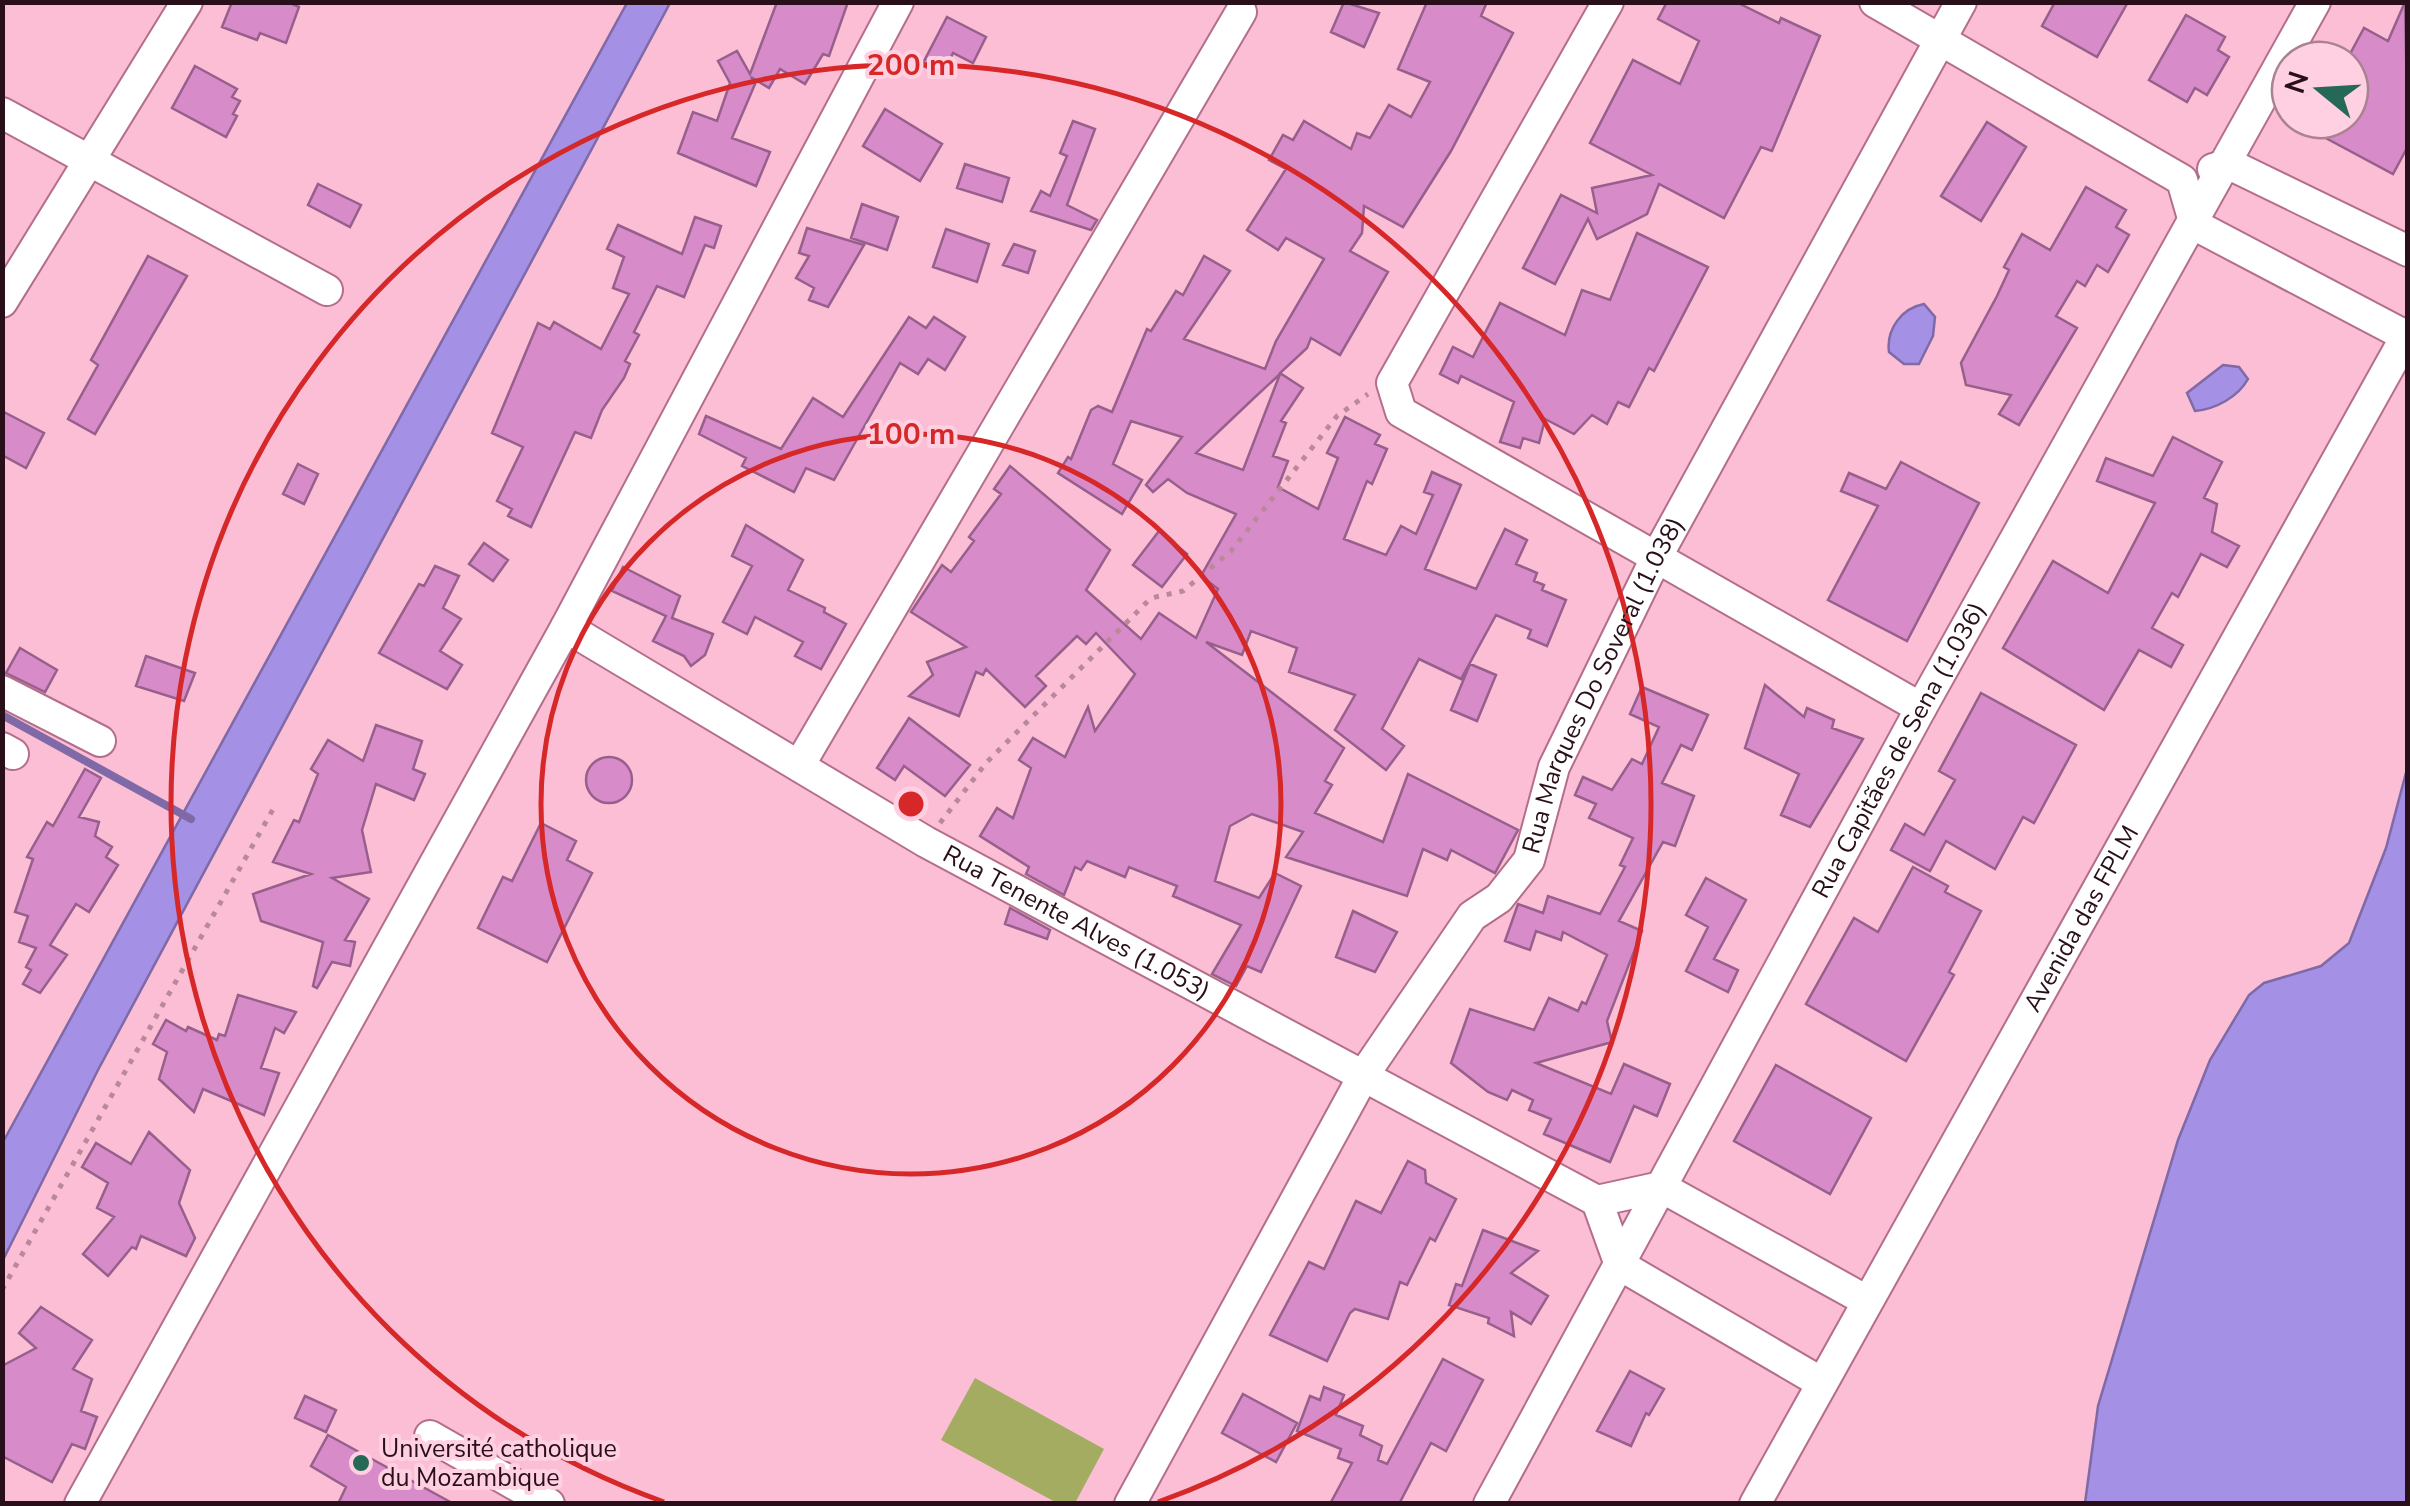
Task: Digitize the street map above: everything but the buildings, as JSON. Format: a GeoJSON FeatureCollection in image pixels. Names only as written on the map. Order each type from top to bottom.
{"type":"FeatureCollection","features":[{"type":"Feature","properties":{"kind":"street"},"geometry":{"type":"LineString","coordinates":[[2,302],[187,2]]}},
{"type":"Feature","properties":{"kind":"street"},"geometry":{"type":"LineString","coordinates":[[80,1504],[566,627],[898,2]]}},
{"type":"Feature","properties":{"kind":"street"},"geometry":{"type":"LineString","coordinates":[[1608,2],[1397,397],[1657,556],[1920,708]]}},
{"type":"Feature","properties":{"kind":"street"},"geometry":{"type":"LineString","coordinates":[[1875,2],[2182,180],[2195,224],[2407,334]]}},
{"type":"Feature","properties":{"kind":"street","name":"Rua Marques Do Soveral (1.038)"},"geometry":{"type":"LineString","coordinates":[[1130,1504],[1364,1073],[1472,916],[1499,898],[1530,860],[1554,767],[1657,556],[1961,2]]}},
{"type":"Feature","properties":{"kind":"street","name":"Rua Capitães de Sena (1.036)"},"geometry":{"type":"LineString","coordinates":[[1490,1504],[1920,708],[2229,164],[2315,2]]}},
{"type":"Feature","properties":{"kind":"street"},"geometry":{"type":"LineString","coordinates":[[800,764],[1241,12]]}},
{"type":"Feature","properties":{"kind":"street"},"geometry":{"type":"LineString","coordinates":[[2,114],[327,290]]}},
{"type":"Feature","properties":{"kind":"street"},"geometry":{"type":"LineString","coordinates":[[2182,180],[2229,164],[2408,251]]}},
{"type":"Feature","properties":{"kind":"street","name":"Avenida das FPLM"},"geometry":{"type":"LineString","coordinates":[[1755,1504],[2407,334]]}},
{"type":"Feature","properties":{"kind":"street","name":"Rua Tenente Alves (1.053)"},"geometry":{"type":"LineString","coordinates":[[566,627],[926,842],[1597,1201]]}},
{"type":"Feature","properties":{"kind":"street"},"geometry":{"type":"LineString","coordinates":[[2,691],[100,740]]}},
{"type":"Feature","properties":{"kind":"street"},"geometry":{"type":"LineString","coordinates":[[1822,1383],[1620,1265],[1597,1201],[1662,1187],[1867,1300]]}},
{"type":"Feature","properties":{"kind":"street"},"geometry":{"type":"LineString","coordinates":[[430,1436],[549,1504]]}},
{"type":"Feature","properties":{"kind":"path"},"geometry":{"type":"LineString","coordinates":[[926,842],[986,763],[1152,598],[1183,592],[1231,551],[1338,416],[1362,397],[1397,397]]}},
{"type":"Feature","properties":{"kind":"path"},"geometry":{"type":"LineString","coordinates":[[2,1290],[276,804]]}},
{"type":"Feature","properties":{"kind":"green space"},"geometry":{"type":"Polygon","coordinates":[[[975,1378],[1104,1449],[1075,1503],[1057,1503],[941,1440],[975,1378]]]}},
{"type":"Feature","properties":{"kind":"shaded area"},"geometry":{"type":"Polygon","coordinates":[[[627,3],[670,3],[98,1070],[3,1260],[3,1142],[627,3]]]}},
{"type":"Feature","properties":{"kind":"shaded area"},"geometry":{"type":"Polygon","coordinates":[[[1924,304],[1935,317],[1933,336],[1919,364],[1904,364],[1889,352],[1890,335],[1902,315],[1924,304]]]}},
{"type":"Feature","properties":{"kind":"shaded area"},"geometry":{"type":"Polygon","coordinates":[[[2223,365],[2239,367],[2248,379],[2226,401],[2195,411],[2187,393],[2223,365]]]}},
{"type":"Feature","properties":{"kind":"shaded area"},"geometry":{"type":"Polygon","coordinates":[[[2407,769],[2407,1503],[2085,1503],[2098,1406],[2178,1140],[2210,1060],[2249,995],[2264,983],[2321,966],[2349,943],[2386,848],[2407,769]]]}},
{"type":"Feature","properties":{"kind":"waterway"},"geometry":{"type":"LineString","coordinates":[[2,715],[191,819]]}},
{"type":"Feature","properties":{"kind":"place","name":"Université catholique du Mozambique"},"geometry":{"type":"Point","coordinates":[361,1463]}}]}
